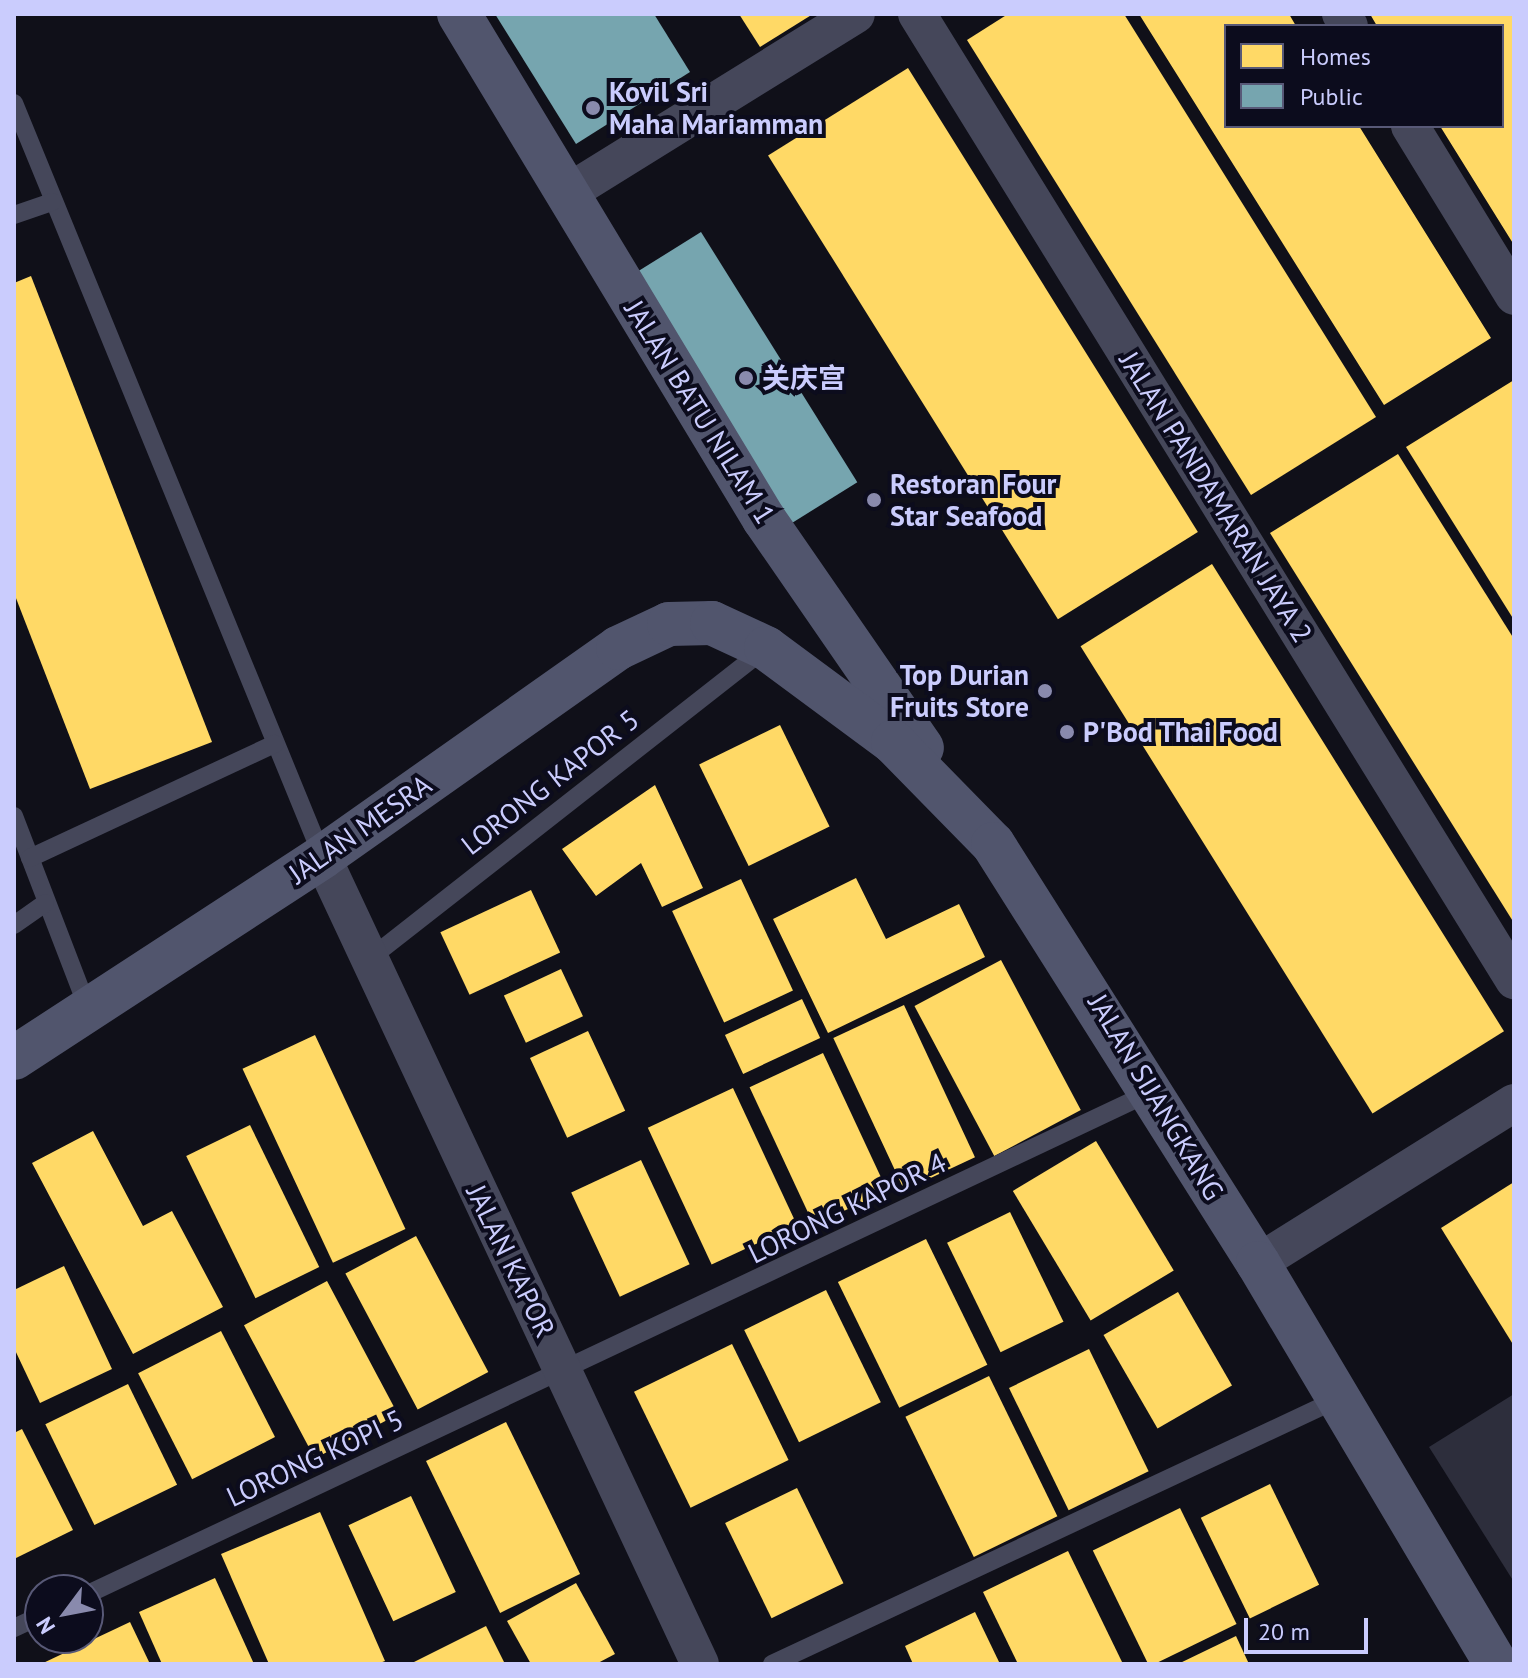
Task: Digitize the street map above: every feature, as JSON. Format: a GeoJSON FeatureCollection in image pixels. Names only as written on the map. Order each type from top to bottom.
{"type":"FeatureCollection","features":[{"type":"Feature","properties":{"kind":"street","name":"JALAN BATU NILAM 1"},"geometry":{"type":"LineString","coordinates":[[459,14],[764,519],[957,800]]}},
{"type":"Feature","properties":{"kind":"street"},"geometry":{"type":"LineString","coordinates":[[566,194],[856,14]]}},
{"type":"Feature","properties":{"kind":"street","name":"JALAN PANDAMARAN JAYA 2"},"geometry":{"type":"LineString","coordinates":[[917,14],[1514,980]]}},
{"type":"Feature","properties":{"kind":"street"},"geometry":{"type":"LineString","coordinates":[[1411,128],[1514,296]]}},
{"type":"Feature","properties":{"kind":"street","name":"JALAN SIJANGKANG"},"geometry":{"type":"LineString","coordinates":[[712,623],[766,648],[893,742],[957,800],[1084,980],[1258,1263],[1496,1664]]}},
{"type":"Feature","properties":{"kind":"street","name":"JALAN MESRA"},"geometry":{"type":"LineString","coordinates":[[14,1058],[322,857],[618,648],[669,624],[712,623]]}},
{"type":"Feature","properties":{"kind":"street","name":"JALAN KAPOR"},"geometry":{"type":"LineString","coordinates":[[322,857],[700,1664]]}},
{"type":"Feature","properties":{"kind":"street"},"geometry":{"type":"LineString","coordinates":[[1258,1263],[1514,1103]]}},
{"type":"Feature","properties":{"kind":"lane"},"geometry":{"type":"LineString","coordinates":[[14,103],[322,857]]}},
{"type":"Feature","properties":{"kind":"lane"},"geometry":{"type":"LineString","coordinates":[[14,215],[52,202]]}},
{"type":"Feature","properties":{"kind":"lane","name":"LORONG KAPOR 5"},"geometry":{"type":"LineString","coordinates":[[368,960],[766,648]]}},
{"type":"Feature","properties":{"kind":"lane"},"geometry":{"type":"LineString","coordinates":[[30,858],[275,744]]}},
{"type":"Feature","properties":{"kind":"lane"},"geometry":{"type":"LineString","coordinates":[[14,816],[88,1009]]}},
{"type":"Feature","properties":{"kind":"lane"},"geometry":{"type":"LineString","coordinates":[[14,925],[45,903]]}},
{"type":"Feature","properties":{"kind":"lane","name":"LORONG KAPOR 4"},"geometry":{"type":"LineString","coordinates":[[566,1374],[1152,1092]]}},
{"type":"Feature","properties":{"kind":"lane","name":"LORONG KOPI 5"},"geometry":{"type":"LineString","coordinates":[[104,1587],[566,1374]]}},
{"type":"Feature","properties":{"kind":"lane"},"geometry":{"type":"LineString","coordinates":[[772,1664],[1339,1398]]}},
{"type":"Feature","properties":{"kind":"building: Homes"},"geometry":{"type":"Polygon","coordinates":[[[739,14],[813,14],[760,47],[739,14]]]}},
{"type":"Feature","properties":{"kind":"building: Homes"},"geometry":{"type":"Polygon","coordinates":[[[1008,14],[1124,14],[1376,417],[1251,495],[967,40],[1008,14]]]}},
{"type":"Feature","properties":{"kind":"building: Homes"},"geometry":{"type":"Polygon","coordinates":[[[1139,14],[1289,14],[1295,24],[1224,24],[1224,128],[1360,128],[1491,338],[1384,405],[1139,14]]]}},
{"type":"Feature","properties":{"kind":"building: Homes"},"geometry":{"type":"Polygon","coordinates":[[[1370,14],[1514,14],[1514,245],[1441,128],[1504,128],[1504,24],[1376,24],[1370,14]]]}},
{"type":"Feature","properties":{"kind":"building: Homes"},"geometry":{"type":"Polygon","coordinates":[[[908,68],[1198,532],[1058,619],[768,155],[908,68]]]}},
{"type":"Feature","properties":{"kind":"building: Homes"},"geometry":{"type":"Polygon","coordinates":[[[31,276],[212,742],[90,789],[14,593],[14,283],[31,276]]]}},
{"type":"Feature","properties":{"kind":"building: Homes"},"geometry":{"type":"Polygon","coordinates":[[[1514,380],[1514,620],[1406,447],[1514,380]]]}},
{"type":"Feature","properties":{"kind":"building: Homes"},"geometry":{"type":"Polygon","coordinates":[[[1398,454],[1514,639],[1514,923],[1270,533],[1398,454]]]}},
{"type":"Feature","properties":{"kind":"building: Homes"},"geometry":{"type":"Polygon","coordinates":[[[1212,564],[1504,1031],[1373,1113],[1081,646],[1212,564]]]}},
{"type":"Feature","properties":{"kind":"building: Homes"},"geometry":{"type":"Polygon","coordinates":[[[780,725],[830,827],[749,866],[699,764],[780,725]]]}},
{"type":"Feature","properties":{"kind":"building: Homes"},"geometry":{"type":"Polygon","coordinates":[[[655,785],[703,888],[662,907],[641,863],[596,896],[562,849],[655,785]]]}},
{"type":"Feature","properties":{"kind":"building: Homes"},"geometry":{"type":"Polygon","coordinates":[[[856,878],[886,939],[959,904],[985,957],[828,1033],[773,919],[856,878]]]}},
{"type":"Feature","properties":{"kind":"building: Homes"},"geometry":{"type":"Polygon","coordinates":[[[741,879],[793,990],[724,1023],[672,911],[741,879]]]}},
{"type":"Feature","properties":{"kind":"building: Homes"},"geometry":{"type":"Polygon","coordinates":[[[531,890],[560,953],[470,995],[440,932],[531,890]]]}},
{"type":"Feature","properties":{"kind":"building: Homes"},"geometry":{"type":"Polygon","coordinates":[[[1001,960],[1081,1110],[994,1156],[914,1006],[1001,960]]]}},
{"type":"Feature","properties":{"kind":"building: Homes"},"geometry":{"type":"Polygon","coordinates":[[[561,969],[583,1016],[526,1043],[504,996],[561,969]]]}},
{"type":"Feature","properties":{"kind":"building: Homes"},"geometry":{"type":"Polygon","coordinates":[[[802,999],[820,1038],[743,1074],[725,1035],[802,999]]]}},
{"type":"Feature","properties":{"kind":"building: Homes"},"geometry":{"type":"Polygon","coordinates":[[[904,1005],[975,1157],[904,1190],[833,1038],[904,1005]]]}},
{"type":"Feature","properties":{"kind":"building: Homes"},"geometry":{"type":"Polygon","coordinates":[[[588,1031],[625,1111],[567,1138],[530,1058],[588,1031]]]}},
{"type":"Feature","properties":{"kind":"building: Homes"},"geometry":{"type":"Polygon","coordinates":[[[315,1035],[405,1229],[333,1263],[242,1069],[315,1035]]]}},
{"type":"Feature","properties":{"kind":"building: Homes"},"geometry":{"type":"Polygon","coordinates":[[[823,1053],[887,1191],[814,1225],[750,1087],[823,1053]]]}},
{"type":"Feature","properties":{"kind":"building: Homes"},"geometry":{"type":"Polygon","coordinates":[[[733,1088],[797,1225],[712,1265],[648,1128],[733,1088]]]}},
{"type":"Feature","properties":{"kind":"building: Homes"},"geometry":{"type":"Polygon","coordinates":[[[250,1125],[319,1267],[255,1298],[186,1156],[250,1125]]]}},
{"type":"Feature","properties":{"kind":"building: Homes"},"geometry":{"type":"Polygon","coordinates":[[[93,1131],[143,1226],[172,1211],[223,1307],[133,1354],[32,1163],[93,1131]]]}},
{"type":"Feature","properties":{"kind":"building: Homes"},"geometry":{"type":"Polygon","coordinates":[[[1096,1141],[1174,1270],[1091,1320],[1013,1191],[1096,1141]]]}},
{"type":"Feature","properties":{"kind":"building: Homes"},"geometry":{"type":"Polygon","coordinates":[[[641,1160],[690,1264],[620,1297],[571,1193],[641,1160]]]}},
{"type":"Feature","properties":{"kind":"building: Homes"},"geometry":{"type":"Polygon","coordinates":[[[1514,1182],[1514,1346],[1441,1228],[1514,1182]]]}},
{"type":"Feature","properties":{"kind":"building: Homes"},"geometry":{"type":"Polygon","coordinates":[[[1010,1212],[1063,1322],[1001,1352],[947,1243],[1010,1212]]]}},
{"type":"Feature","properties":{"kind":"building: Homes"},"geometry":{"type":"Polygon","coordinates":[[[416,1236],[488,1372],[418,1410],[345,1274],[416,1236]]]}},
{"type":"Feature","properties":{"kind":"building: Homes"},"geometry":{"type":"Polygon","coordinates":[[[926,1239],[987,1365],[899,1408],[838,1282],[926,1239]]]}},
{"type":"Feature","properties":{"kind":"building: Homes"},"geometry":{"type":"Polygon","coordinates":[[[64,1266],[112,1369],[40,1403],[14,1348],[14,1290],[64,1266]]]}},
{"type":"Feature","properties":{"kind":"building: Homes"},"geometry":{"type":"Polygon","coordinates":[[[327,1281],[398,1414],[315,1458],[244,1325],[327,1281]]]}},
{"type":"Feature","properties":{"kind":"building: Homes"},"geometry":{"type":"Polygon","coordinates":[[[826,1290],[881,1402],[799,1442],[744,1330],[826,1290]]]}},
{"type":"Feature","properties":{"kind":"building: Homes"},"geometry":{"type":"Polygon","coordinates":[[[1178,1292],[1232,1386],[1158,1429],[1104,1335],[1178,1292]]]}},
{"type":"Feature","properties":{"kind":"building: Homes"},"geometry":{"type":"Polygon","coordinates":[[[221,1331],[275,1437],[192,1479],[138,1373],[221,1331]]]}},
{"type":"Feature","properties":{"kind":"building: Homes"},"geometry":{"type":"Polygon","coordinates":[[[732,1344],[789,1460],[691,1508],[634,1392],[732,1344]]]}},
{"type":"Feature","properties":{"kind":"building: Homes"},"geometry":{"type":"Polygon","coordinates":[[[1089,1349],[1149,1471],[1069,1510],[1009,1388],[1089,1349]]]}},
{"type":"Feature","properties":{"kind":"building: Homes"},"geometry":{"type":"Polygon","coordinates":[[[989,1376],[1057,1516],[974,1557],[905,1417],[989,1376]]]}},
{"type":"Feature","properties":{"kind":"building: Homes"},"geometry":{"type":"Polygon","coordinates":[[[128,1384],[177,1485],[94,1525],[45,1424],[128,1384]]]}},
{"type":"Feature","properties":{"kind":"building: Homes"},"geometry":{"type":"Polygon","coordinates":[[[506,1422],[580,1574],[500,1613],[426,1461],[506,1422]]]}},
{"type":"Feature","properties":{"kind":"building: Homes"},"geometry":{"type":"Polygon","coordinates":[[[22,1429],[73,1530],[14,1559],[14,1433],[22,1429]]]}},
{"type":"Feature","properties":{"kind":"building: Homes"},"geometry":{"type":"Polygon","coordinates":[[[1270,1484],[1319,1585],[1250,1618],[1201,1518],[1270,1484]]]}},
{"type":"Feature","properties":{"kind":"building: Homes"},"geometry":{"type":"Polygon","coordinates":[[[797,1488],[843,1583],[772,1618],[725,1523],[797,1488]]]}},
{"type":"Feature","properties":{"kind":"building: Homes"},"geometry":{"type":"Polygon","coordinates":[[[411,1496],[456,1592],[393,1621],[348,1525],[411,1496]]]}},
{"type":"Feature","properties":{"kind":"building: Homes"},"geometry":{"type":"Polygon","coordinates":[[[1180,1508],[1237,1624],[1154,1664],[1148,1664],[1093,1551],[1180,1508]]]}},
{"type":"Feature","properties":{"kind":"building: Homes"},"geometry":{"type":"Polygon","coordinates":[[[320,1512],[385,1661],[377,1664],[269,1664],[221,1554],[320,1512]]]}},
{"type":"Feature","properties":{"kind":"building: Homes"},"geometry":{"type":"Polygon","coordinates":[[[1068,1551],[1123,1664],[1018,1664],[983,1592],[1068,1551]]]}},
{"type":"Feature","properties":{"kind":"building: Homes"},"geometry":{"type":"Polygon","coordinates":[[[215,1578],[254,1664],[162,1664],[139,1612],[215,1578]]]}},
{"type":"Feature","properties":{"kind":"building: Homes"},"geometry":{"type":"Polygon","coordinates":[[[576,1583],[615,1654],[596,1664],[531,1664],[507,1621],[576,1583]]]}},
{"type":"Feature","properties":{"kind":"building: Homes"},"geometry":{"type":"Polygon","coordinates":[[[975,1612],[1000,1664],[913,1664],[905,1646],[975,1612]]]}},
{"type":"Feature","properties":{"kind":"building: Homes"},"geometry":{"type":"Polygon","coordinates":[[[130,1622],[150,1664],[41,1664],[62,1654],[104,1654],[104,1634],[130,1622]]]}},
{"type":"Feature","properties":{"kind":"building: Homes"},"geometry":{"type":"Polygon","coordinates":[[[486,1626],[505,1664],[410,1664],[486,1626]]]}},
{"type":"Feature","properties":{"kind":"building: Homes"},"geometry":{"type":"Polygon","coordinates":[[[1236,1636],[1249,1664],[1178,1664],[1236,1636]]]}},
{"type":"Feature","properties":{"kind":"building: Public","name":"Kovil Sri Maha Mariamman"},"geometry":{"type":"Polygon","coordinates":[[[495,14],[654,14],[690,72],[576,144],[495,14]]]}},
{"type":"Feature","properties":{"kind":"building: Public","name":"关庆宫"},"geometry":{"type":"Polygon","coordinates":[[[701,232],[857,482],[791,524],[635,273],[701,232]]]}},
{"type":"Feature","properties":{"kind":"building: Other"},"geometry":{"type":"Polygon","coordinates":[[[1514,1394],[1514,1582],[1429,1447],[1514,1394]]]}},
{"type":"Feature","properties":{"kind":"place","name":"Kovil Sri Maha Mariamman"},"geometry":{"type":"Point","coordinates":[593,108]}},
{"type":"Feature","properties":{"kind":"place","name":"关庆宫"},"geometry":{"type":"Point","coordinates":[746,378]}},
{"type":"Feature","properties":{"kind":"place","name":"Restoran Four Star Seafood"},"geometry":{"type":"Point","coordinates":[874,500]}},
{"type":"Feature","properties":{"kind":"place","name":"Top Durian Fruits Store"},"geometry":{"type":"Point","coordinates":[1045,691]}},
{"type":"Feature","properties":{"kind":"place","name":"P'Bod Thai Food"},"geometry":{"type":"Point","coordinates":[1067,732]}}]}
